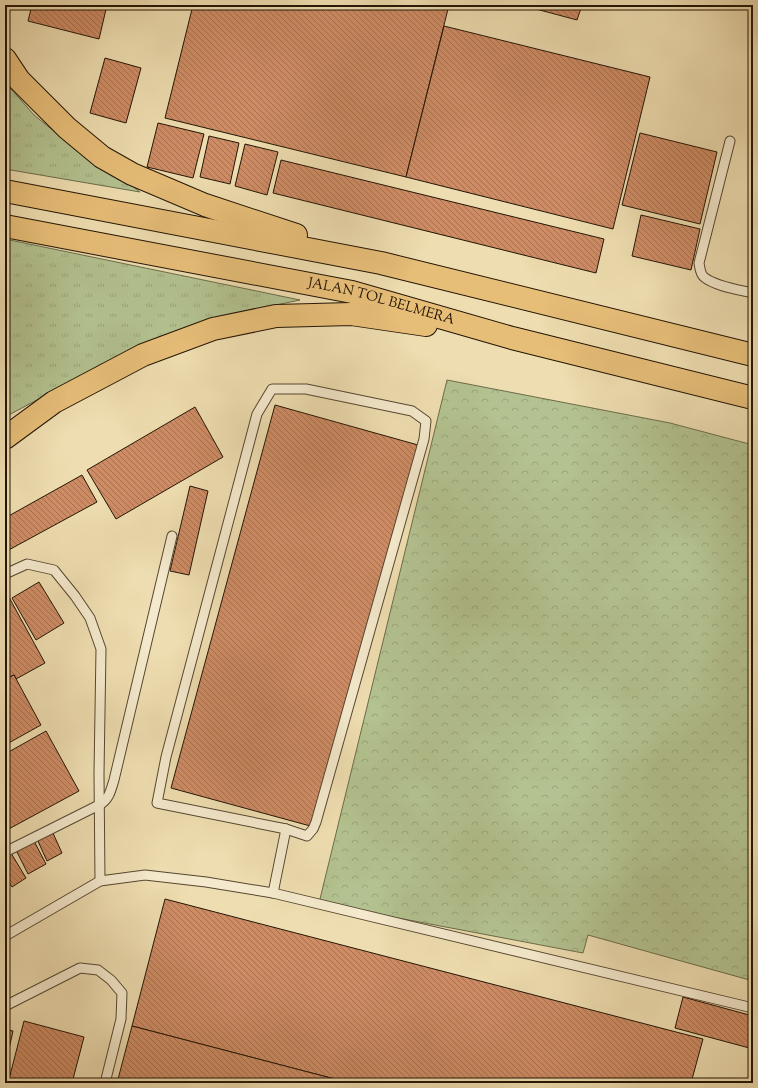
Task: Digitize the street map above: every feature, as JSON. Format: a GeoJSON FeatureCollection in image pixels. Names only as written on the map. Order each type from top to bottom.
{"type":"FeatureCollection","features":[{"type":"Feature","properties":{"kind":"highway"},"geometry":{"type":"LineString","coordinates":[[5,59],[19,80],[67,128],[102,157],[132,174],[205,205],[381,263]]}},
{"type":"Feature","properties":{"kind":"highway"},"geometry":{"type":"LineString","coordinates":[[5,191],[381,263],[753,355]]}},
{"type":"Feature","properties":{"kind":"highway","name":"JALAN TOL BELMERA"},"geometry":{"type":"LineString","coordinates":[[5,226],[352,292],[512,338],[753,398]]}},
{"type":"Feature","properties":{"kind":"highway"},"geometry":{"type":"LineString","coordinates":[[5,438],[54,402],[143,355],[212,329],[276,316],[351,314],[512,338]]}},
{"type":"Feature","properties":{"kind":"lane"},"geometry":{"type":"LineString","coordinates":[[730,141],[699,263],[700,271],[704,277],[714,283],[753,293]]}},
{"type":"Feature","properties":{"kind":"lane"},"geometry":{"type":"LineString","coordinates":[[272,389],[306,389],[412,411],[426,421],[424,439],[316,822],[313,829],[307,836],[286,829],[157,803],[166,757],[257,414],[272,389]]}},
{"type":"Feature","properties":{"kind":"lane"},"geometry":{"type":"LineString","coordinates":[[5,852],[104,803],[109,797],[172,536]]}},
{"type":"Feature","properties":{"kind":"lane"},"geometry":{"type":"LineString","coordinates":[[5,574],[27,564],[54,570],[90,618],[101,649],[99,774],[100,881]]}},
{"type":"Feature","properties":{"kind":"lane"},"geometry":{"type":"LineString","coordinates":[[273,893],[286,829]]}},
{"type":"Feature","properties":{"kind":"lane"},"geometry":{"type":"LineString","coordinates":[[5,936],[100,881],[145,875],[206,882],[273,893],[753,1008]]}},
{"type":"Feature","properties":{"kind":"lane"},"geometry":{"type":"LineString","coordinates":[[5,1006],[80,968],[98,970],[107,976],[122,993],[121,1019],[105,1083]]}},
{"type":"Feature","properties":{"kind":"green space"},"geometry":{"type":"Polygon","coordinates":[[[5,82],[34,115],[76,149],[113,176],[131,185],[140,192],[5,169],[5,82]]]}},
{"type":"Feature","properties":{"kind":"green space"},"geometry":{"type":"Polygon","coordinates":[[[5,239],[300,300],[208,319],[119,356],[5,417],[5,343],[7,320],[5,313],[5,239]]]}},
{"type":"Feature","properties":{"kind":"green space"},"geometry":{"type":"Polygon","coordinates":[[[447,380],[670,423],[753,445],[753,981],[588,935],[583,953],[319,903],[447,380]]]}},
{"type":"Feature","properties":{"kind":"building"},"geometry":{"type":"Polygon","coordinates":[[[32,5],[107,5],[99,39],[28,21],[32,5]]]}},
{"type":"Feature","properties":{"kind":"building"},"geometry":{"type":"Polygon","coordinates":[[[193,5],[449,5],[406,177],[165,118],[193,5]]]}},
{"type":"Feature","properties":{"kind":"building"},"geometry":{"type":"Polygon","coordinates":[[[521,5],[582,5],[577,20],[521,5]]]}},
{"type":"Feature","properties":{"kind":"building"},"geometry":{"type":"Polygon","coordinates":[[[444,26],[650,77],[613,229],[406,177],[444,26]]]}},
{"type":"Feature","properties":{"kind":"building"},"geometry":{"type":"Polygon","coordinates":[[[105,58],[141,68],[126,123],[90,113],[105,58]]]}},
{"type":"Feature","properties":{"kind":"building"},"geometry":{"type":"Polygon","coordinates":[[[158,123],[204,134],[193,178],[147,167],[158,123]]]}},
{"type":"Feature","properties":{"kind":"building"},"geometry":{"type":"Polygon","coordinates":[[[640,133],[717,152],[700,224],[622,205],[640,133]]]}},
{"type":"Feature","properties":{"kind":"building"},"geometry":{"type":"Polygon","coordinates":[[[209,136],[239,143],[230,184],[200,177],[209,136]]]}},
{"type":"Feature","properties":{"kind":"building"},"geometry":{"type":"Polygon","coordinates":[[[245,144],[278,152],[267,195],[235,186],[245,144]]]}},
{"type":"Feature","properties":{"kind":"building"},"geometry":{"type":"Polygon","coordinates":[[[281,160],[604,239],[596,273],[273,193],[281,160]]]}},
{"type":"Feature","properties":{"kind":"building"},"geometry":{"type":"Polygon","coordinates":[[[641,215],[700,229],[691,270],[632,256],[641,215]]]}},
{"type":"Feature","properties":{"kind":"building"},"geometry":{"type":"Polygon","coordinates":[[[275,405],[418,445],[314,827],[171,788],[275,405]]]}},
{"type":"Feature","properties":{"kind":"building"},"geometry":{"type":"Polygon","coordinates":[[[195,407],[223,457],[116,519],[87,470],[195,407]]]}},
{"type":"Feature","properties":{"kind":"building"},"geometry":{"type":"Polygon","coordinates":[[[82,475],[97,502],[5,552],[5,518],[82,475]]]}},
{"type":"Feature","properties":{"kind":"building"},"geometry":{"type":"Polygon","coordinates":[[[190,486],[208,491],[189,575],[170,571],[190,486]]]}},
{"type":"Feature","properties":{"kind":"building"},"geometry":{"type":"Polygon","coordinates":[[[39,582],[64,623],[36,640],[12,598],[39,582]]]}},
{"type":"Feature","properties":{"kind":"building"},"geometry":{"type":"Polygon","coordinates":[[[5,590],[45,663],[16,679],[14,675],[5,679],[5,590]]]}},
{"type":"Feature","properties":{"kind":"building"},"geometry":{"type":"Polygon","coordinates":[[[14,675],[41,725],[5,745],[5,679],[14,675]]]}},
{"type":"Feature","properties":{"kind":"building"},"geometry":{"type":"Polygon","coordinates":[[[46,731],[79,791],[5,831],[5,754],[46,731]]]}},
{"type":"Feature","properties":{"kind":"building"},"geometry":{"type":"Polygon","coordinates":[[[52,831],[62,853],[47,861],[37,839],[52,831]]]}},
{"type":"Feature","properties":{"kind":"building"},"geometry":{"type":"Polygon","coordinates":[[[34,841],[46,864],[28,874],[16,850],[34,841]]]}},
{"type":"Feature","properties":{"kind":"building"},"geometry":{"type":"Polygon","coordinates":[[[11,853],[26,878],[12,887],[5,876],[5,856],[11,853]]]}},
{"type":"Feature","properties":{"kind":"building"},"geometry":{"type":"Polygon","coordinates":[[[165,899],[703,1039],[691,1083],[673,1080],[672,1083],[350,1083],[132,1026],[165,899]]]}},
{"type":"Feature","properties":{"kind":"building"},"geometry":{"type":"Polygon","coordinates":[[[683,997],[753,1016],[753,1049],[675,1028],[683,997]]]}},
{"type":"Feature","properties":{"kind":"building"},"geometry":{"type":"Polygon","coordinates":[[[24,1021],[84,1037],[72,1083],[8,1083],[24,1021]]]}},
{"type":"Feature","properties":{"kind":"building"},"geometry":{"type":"Polygon","coordinates":[[[132,1026],[350,1083],[117,1083],[132,1026]]]}},
{"type":"Feature","properties":{"kind":"building"},"geometry":{"type":"Polygon","coordinates":[[[5,1029],[13,1031],[5,1067],[5,1029]]]}}]}
